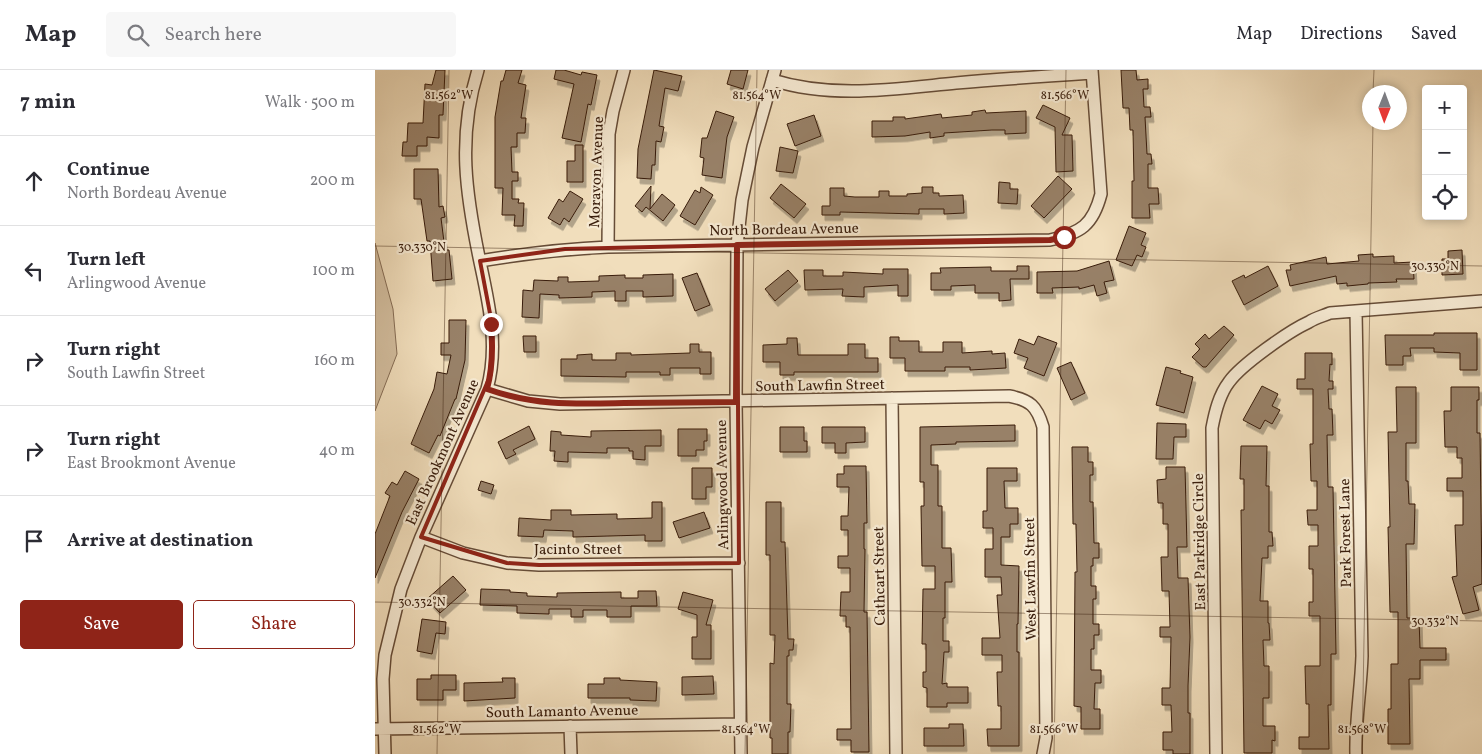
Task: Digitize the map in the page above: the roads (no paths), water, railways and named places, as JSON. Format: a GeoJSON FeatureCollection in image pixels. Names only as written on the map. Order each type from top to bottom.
{"type":"FeatureCollection","features":[{"type":"Feature","properties":{"kind":"street","name":"East Brookmont Avenue"},"geometry":{"type":"LineString","coordinates":[[385,754],[379,729],[389,632],[401,589],[421,537],[487,389],[491,374],[493,355],[492,332],[486,289],[468,200],[464,142],[467,114],[478,70]]}},
{"type":"Feature","properties":{"kind":"street","name":"Moravon Avenue"},"geometry":{"type":"LineString","coordinates":[[608,247],[609,134],[624,70]]}},
{"type":"Feature","properties":{"kind":"street","name":"North Bordeau Avenue"},"geometry":{"type":"LineString","coordinates":[[480,261],[518,254],[608,247],[1050,240],[1064,237],[1087,224],[1097,211],[1101,194],[1092,71]]}},
{"type":"Feature","properties":{"kind":"street"},"geometry":{"type":"LineString","coordinates":[[773,75],[802,88],[836,92],[878,92],[1092,71]]}},
{"type":"Feature","properties":{"kind":"street","name":"Arlingwood Avenue"},"geometry":{"type":"LineString","coordinates":[[741,754],[736,402],[737,245],[742,200],[753,147],[773,75]]}},
{"type":"Feature","properties":{"kind":"street","name":"East Parkridge Circle"},"geometry":{"type":"LineString","coordinates":[[1216,754],[1212,428],[1221,396],[1229,381],[1242,368],[1308,322],[1330,313],[1482,301]]}},
{"type":"Feature","properties":{"kind":"street","name":"Park Forest Lane"},"geometry":{"type":"LineString","coordinates":[[1356,311],[1362,656],[1361,682],[1355,722],[1356,754]]}},
{"type":"Feature","properties":{"kind":"street","name":"South Lawfin Street"},"geometry":{"type":"LineString","coordinates":[[487,389],[528,401],[560,404],[1009,396],[1023,399],[1033,406]]}},
{"type":"Feature","properties":{"kind":"street","name":"Cathcart Street"},"geometry":{"type":"LineString","coordinates":[[892,398],[896,754]]}},
{"type":"Feature","properties":{"kind":"street","name":"West Lawfin Street"},"geometry":{"type":"LineString","coordinates":[[1033,406],[1040,414],[1043,427],[1046,738],[1043,754]]}},
{"type":"Feature","properties":{"kind":"street","name":"Jacinto Street"},"geometry":{"type":"LineString","coordinates":[[421,537],[463,553],[507,563],[539,565],[739,563]]}},
{"type":"Feature","properties":{"kind":"street","name":"South Lamanto Avenue"},"geometry":{"type":"LineString","coordinates":[[379,729],[741,724]]}},
{"type":"Feature","properties":{"kind":"street"},"geometry":{"type":"LineString","coordinates":[[570,726],[571,754]]}}]}
